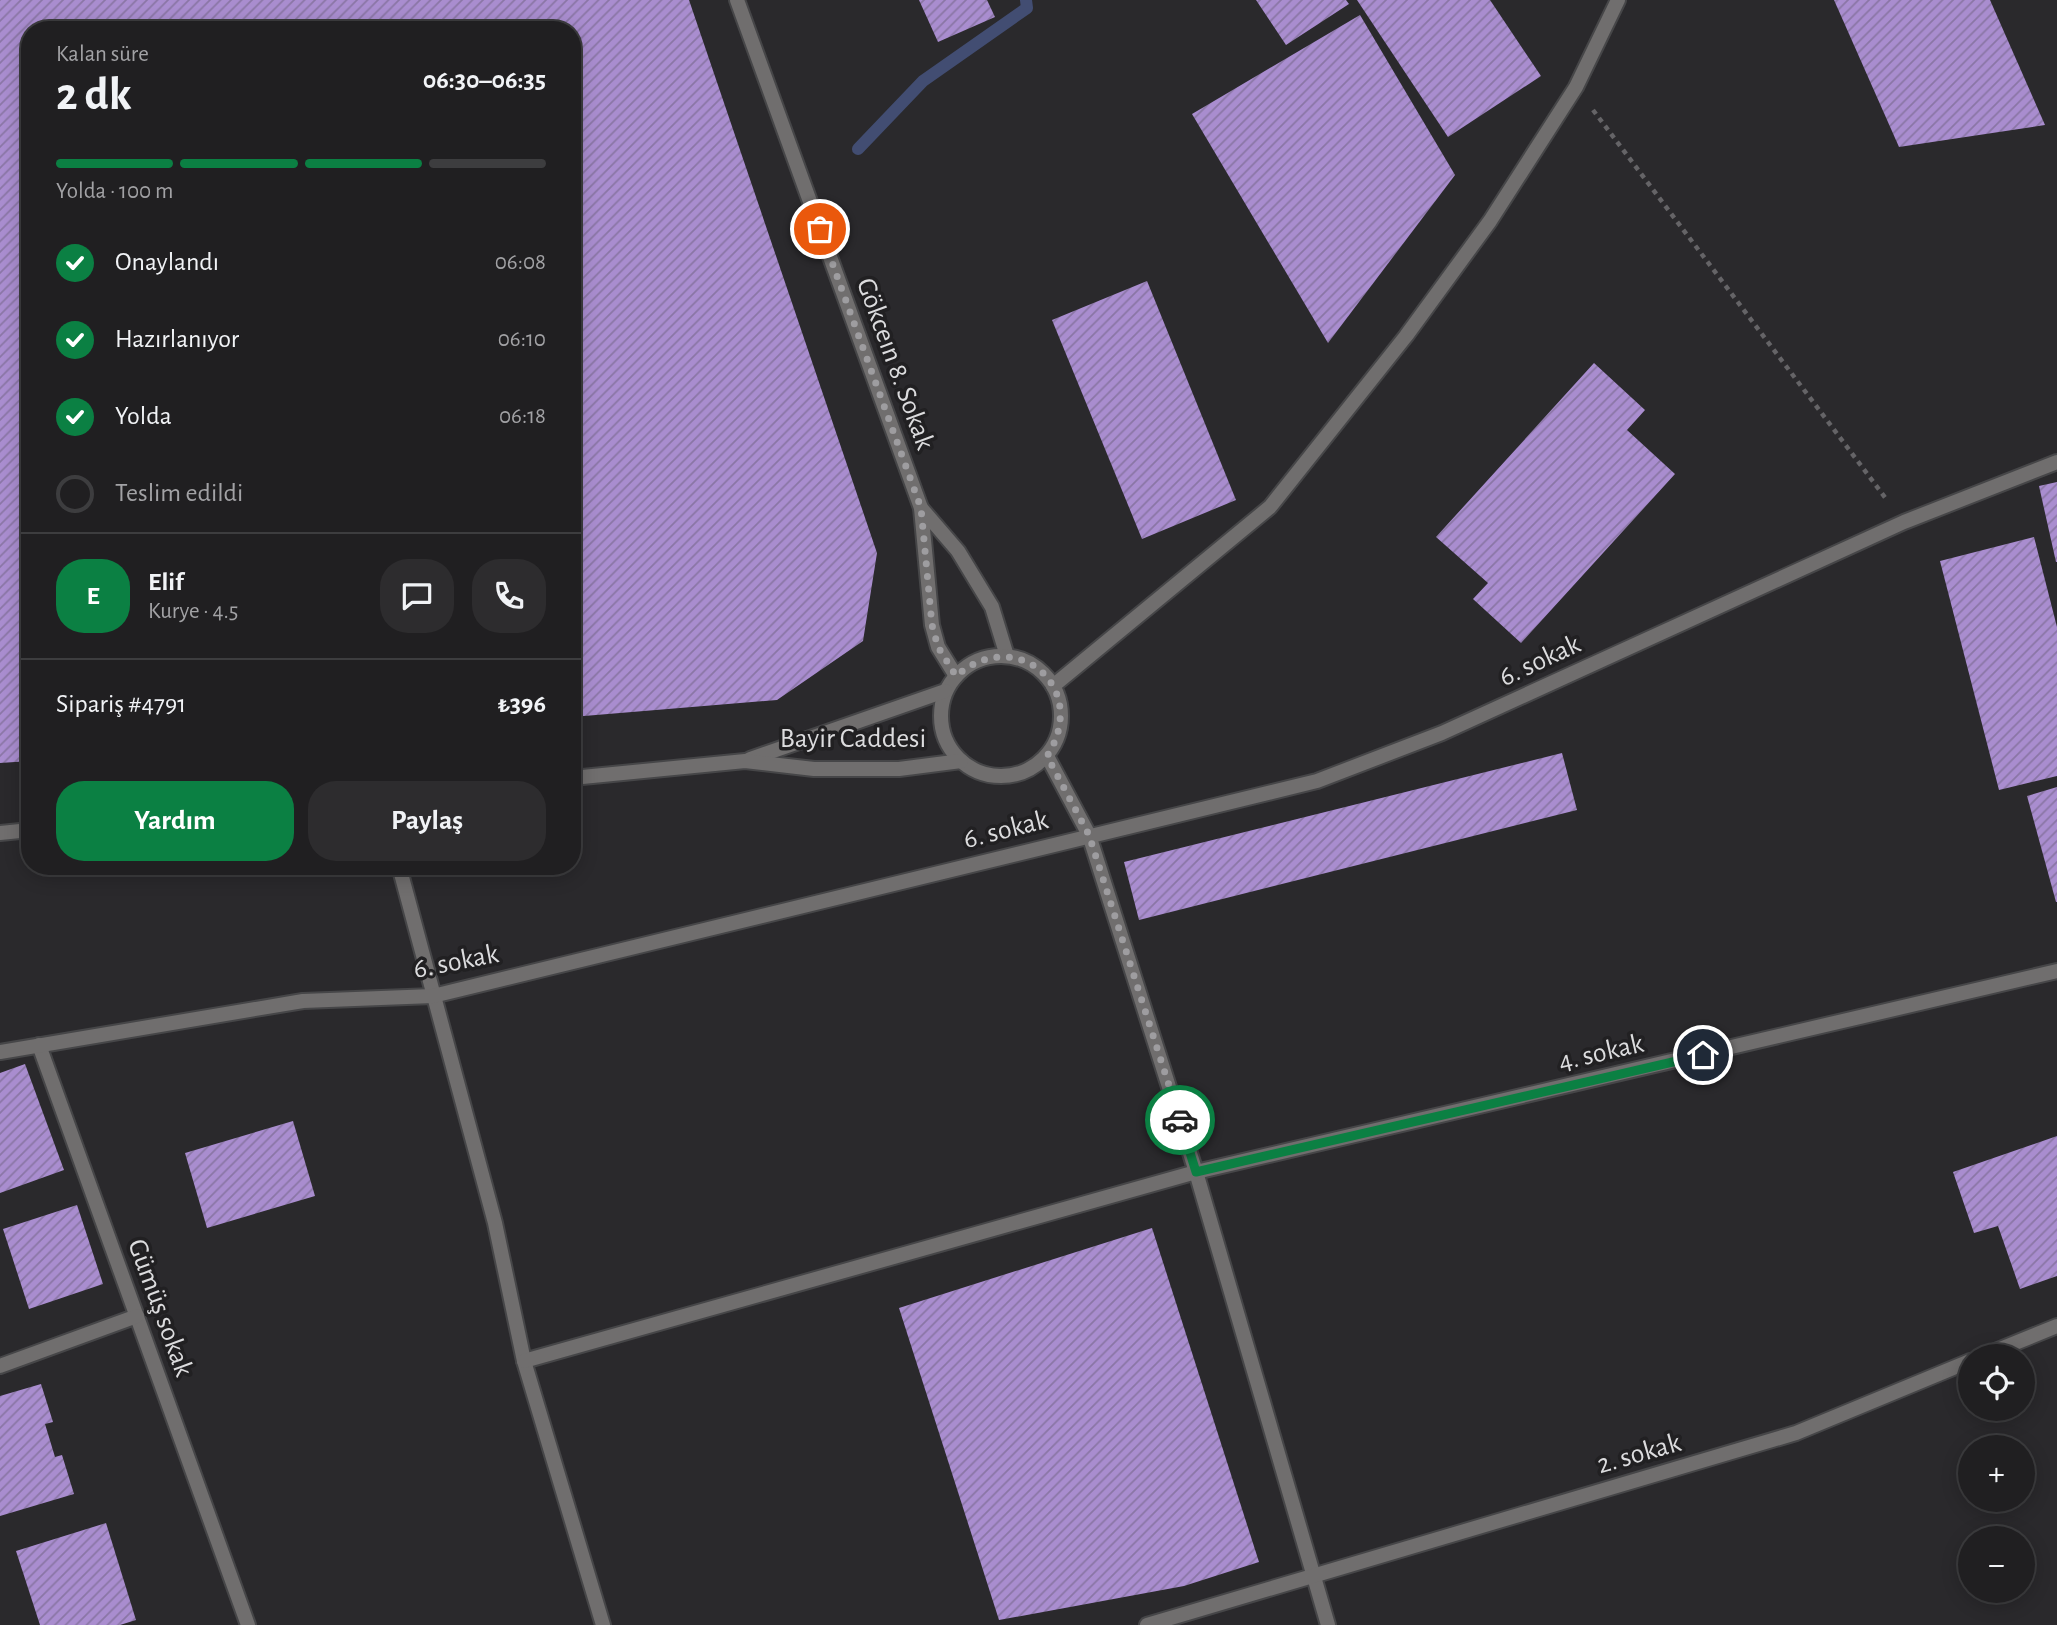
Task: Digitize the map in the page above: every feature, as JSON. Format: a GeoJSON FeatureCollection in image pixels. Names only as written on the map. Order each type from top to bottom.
{"type":"FeatureCollection","features":[{"type":"Feature","properties":{"kind":"street","name":"Gökceın 8. Sokak"},"geometry":{"type":"LineString","coordinates":[[737,0],[921,508],[932,625],[938,647],[956,676]]}},
{"type":"Feature","properties":{"kind":"street"},"geometry":{"type":"LineString","coordinates":[[1054,685],[1270,507],[1406,336],[1475,242],[1576,87],[1618,0]]}},
{"type":"Feature","properties":{"kind":"street","name":"6. sokak"},"geometry":{"type":"LineString","coordinates":[[39,1045],[303,1001],[433,996],[1317,781],[1442,733],[1904,522],[2057,462]]}},
{"type":"Feature","properties":{"kind":"street","name":"Gökceın 8. Sokak"},"geometry":{"type":"LineString","coordinates":[[921,508],[958,551],[992,607],[1007,656]]}},
{"type":"Feature","properties":{"kind":"street"},"geometry":{"type":"LineString","coordinates":[[1007,656],[1042,671],[1054,685],[1061,703],[1062,722],[1057,741],[1047,756],[1032,768],[1005,776],[977,772],[961,761],[948,746],[942,729],[941,710],[945,691],[956,676],[971,663],[988,657],[1007,656]]}},
{"type":"Feature","properties":{"kind":"street","name":"Bayir Caddesi"},"geometry":{"type":"LineString","coordinates":[[745,761],[945,691]]}},
{"type":"Feature","properties":{"kind":"street"},"geometry":{"type":"LineString","coordinates":[[1047,756],[1089,835],[1196,1172],[1328,1625]]}},
{"type":"Feature","properties":{"kind":"street","name":"Bayir Caddesi"},"geometry":{"type":"LineString","coordinates":[[581,777],[745,761],[814,769],[899,769],[961,761]]}},
{"type":"Feature","properties":{"kind":"street"},"geometry":{"type":"LineString","coordinates":[[0,833],[21,831]]}},
{"type":"Feature","properties":{"kind":"street"},"geometry":{"type":"LineString","coordinates":[[401,875],[495,1223],[524,1362],[603,1625]]}},
{"type":"Feature","properties":{"kind":"street","name":"4. sokak"},"geometry":{"type":"LineString","coordinates":[[524,1362],[1196,1172],[2057,971]]}},
{"type":"Feature","properties":{"kind":"street"},"geometry":{"type":"LineString","coordinates":[[0,1052],[39,1045]]}},
{"type":"Feature","properties":{"kind":"street","name":"Gümüş sokak"},"geometry":{"type":"LineString","coordinates":[[39,1045],[248,1625]]}},
{"type":"Feature","properties":{"kind":"street"},"geometry":{"type":"LineString","coordinates":[[0,1366],[137,1316]]}},
{"type":"Feature","properties":{"kind":"street"},"geometry":{"type":"LineString","coordinates":[[2013,1344],[2057,1326]]}},
{"type":"Feature","properties":{"kind":"street","name":"2. sokak"},"geometry":{"type":"LineString","coordinates":[[1147,1625],[1796,1433],[1958,1366]]}},
{"type":"Feature","properties":{"kind":"path"},"geometry":{"type":"LineString","coordinates":[[1576,87],[1904,522]]}},
{"type":"Feature","properties":{"kind":"building"},"geometry":{"type":"Polygon","coordinates":[[[0,0],[689,0],[877,553],[863,641],[777,700],[581,716],[581,21],[21,21],[21,762],[0,763],[0,0]]]}},
{"type":"Feature","properties":{"kind":"building"},"geometry":{"type":"Polygon","coordinates":[[[919,0],[987,0],[995,17],[938,42],[919,0]]]}},
{"type":"Feature","properties":{"kind":"building"},"geometry":{"type":"Polygon","coordinates":[[[1256,0],[1346,0],[1349,4],[1286,45],[1256,0]]]}},
{"type":"Feature","properties":{"kind":"building"},"geometry":{"type":"Polygon","coordinates":[[[1357,0],[1490,0],[1541,76],[1448,137],[1357,0]]]}},
{"type":"Feature","properties":{"kind":"building"},"geometry":{"type":"Polygon","coordinates":[[[1834,0],[1990,0],[2045,125],[1899,147],[1834,0]]]}},
{"type":"Feature","properties":{"kind":"building"},"geometry":{"type":"Polygon","coordinates":[[[1360,15],[1455,175],[1328,343],[1192,114],[1360,15]]]}},
{"type":"Feature","properties":{"kind":"building"},"geometry":{"type":"Polygon","coordinates":[[[1147,281],[1236,500],[1142,539],[1052,320],[1147,281]]]}},
{"type":"Feature","properties":{"kind":"building"},"geometry":{"type":"Polygon","coordinates":[[[1594,363],[1645,410],[1627,430],[1675,474],[1521,643],[1473,599],[1488,583],[1436,537],[1594,363]]]}},
{"type":"Feature","properties":{"kind":"building"},"geometry":{"type":"Polygon","coordinates":[[[2057,482],[2057,562],[2056,562],[2039,486],[2057,482]]]}},
{"type":"Feature","properties":{"kind":"building"},"geometry":{"type":"Polygon","coordinates":[[[2034,537],[2057,627],[2057,776],[1999,790],[1940,561],[2034,537]]]}},
{"type":"Feature","properties":{"kind":"building"},"geometry":{"type":"Polygon","coordinates":[[[1562,753],[1577,810],[1139,920],[1124,862],[1562,753]]]}},
{"type":"Feature","properties":{"kind":"building"},"geometry":{"type":"Polygon","coordinates":[[[2057,787],[2057,902],[2056,902],[2027,796],[2057,787]]]}},
{"type":"Feature","properties":{"kind":"building"},"geometry":{"type":"Polygon","coordinates":[[[25,1064],[64,1170],[0,1193],[0,1073],[25,1064]]]}},
{"type":"Feature","properties":{"kind":"building"},"geometry":{"type":"Polygon","coordinates":[[[293,1121],[315,1196],[207,1228],[185,1153],[293,1121]]]}},
{"type":"Feature","properties":{"kind":"building"},"geometry":{"type":"Polygon","coordinates":[[[2057,1136],[2057,1276],[2020,1289],[1998,1226],[1974,1233],[1953,1172],[2057,1136]]]}},
{"type":"Feature","properties":{"kind":"building"},"geometry":{"type":"Polygon","coordinates":[[[77,1205],[103,1284],[29,1309],[3,1229],[77,1205]]]}},
{"type":"Feature","properties":{"kind":"building"},"geometry":{"type":"Polygon","coordinates":[[[1152,1228],[1259,1562],[1184,1586],[999,1620],[899,1308],[1152,1228]]]}},
{"type":"Feature","properties":{"kind":"building"},"geometry":{"type":"Polygon","coordinates":[[[41,1384],[53,1422],[45,1424],[55,1457],[62,1455],[74,1494],[0,1516],[0,1396],[41,1384]]]}},
{"type":"Feature","properties":{"kind":"building"},"geometry":{"type":"Polygon","coordinates":[[[106,1523],[136,1620],[120,1625],[40,1625],[16,1551],[106,1523]]]}},
{"type":"Feature","properties":{"kind":"waterway"},"geometry":{"type":"LineString","coordinates":[[858,149],[923,81],[1027,8],[1026,0]]}},
{"type":"Feature","properties":{"kind":"way so far"},"geometry":{"type":"LineString","coordinates":[[820,229],[921,508],[932,625],[938,647],[956,676],[971,663],[988,657],[1007,656],[1026,661],[1042,671],[1054,685],[1061,703],[1062,722],[1057,741],[1047,756],[1089,835],[1180,1120]]}},
{"type":"Feature","properties":{"kind":"route"},"geometry":{"type":"LineString","coordinates":[[1180,1120],[1196,1172],[1703,1055]]}}]}
